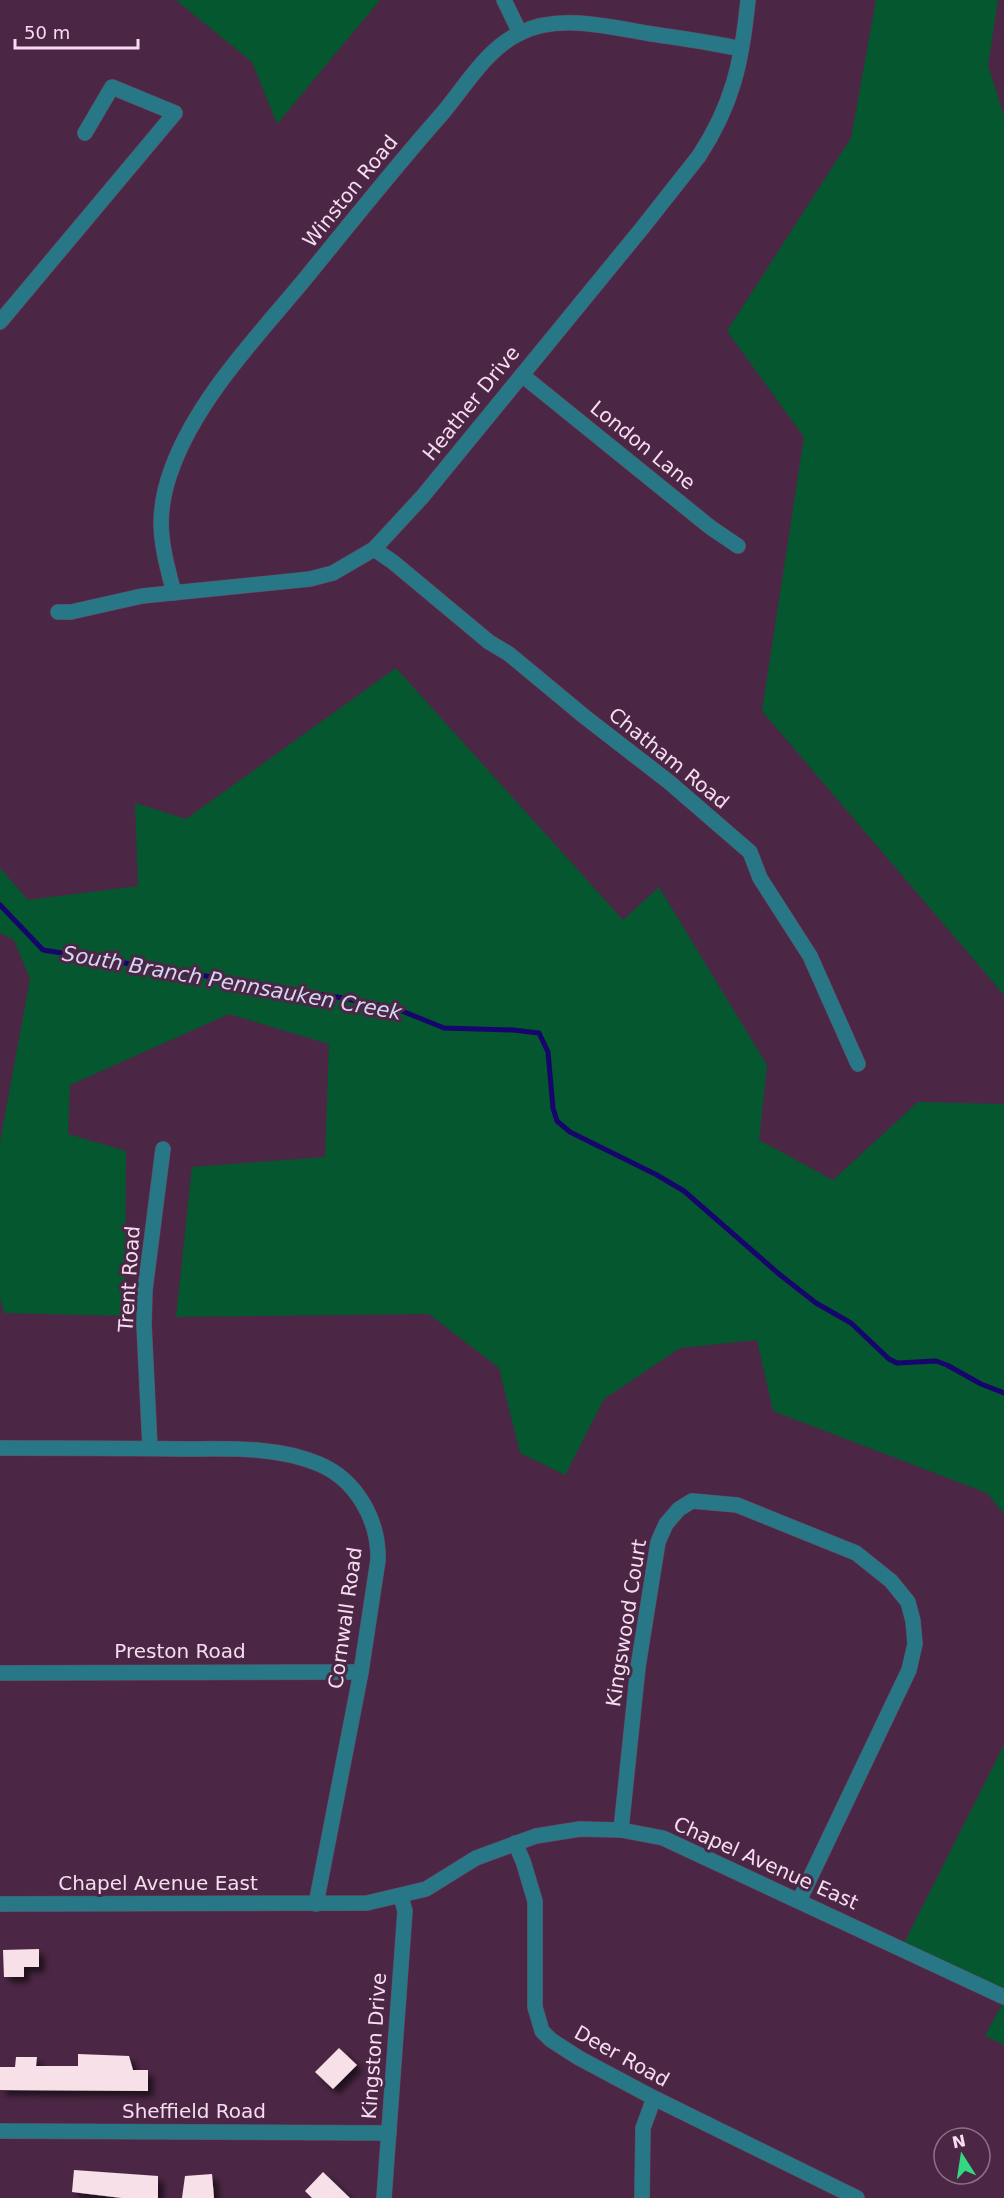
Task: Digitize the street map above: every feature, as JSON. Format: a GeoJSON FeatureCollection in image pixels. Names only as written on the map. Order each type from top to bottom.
{"type":"FeatureCollection","features":[{"type":"Feature","properties":{"kind":"street"},"geometry":{"type":"LineString","coordinates":[[504,0],[520,33]]}},
{"type":"Feature","properties":{"kind":"street","name":"Heather Drive"},"geometry":{"type":"LineString","coordinates":[[58,612],[71,612],[142,596],[310,579],[333,573],[374,549],[454,459],[699,156],[717,127],[731,96],[748,0]]}},
{"type":"Feature","properties":{"kind":"street","name":"Winston Road"},"geometry":{"type":"LineString","coordinates":[[174,593],[161,536],[162,504],[179,450],[197,416],[248,349],[491,55],[520,33],[547,24],[609,26],[741,49]]}},
{"type":"Feature","properties":{"kind":"street"},"geometry":{"type":"LineString","coordinates":[[0,322],[175,113],[112,87],[86,133]]}},
{"type":"Feature","properties":{"kind":"street","name":"London Lane"},"geometry":{"type":"LineString","coordinates":[[522,375],[710,527],[738,546]]}},
{"type":"Feature","properties":{"kind":"street","name":"Chatham Road"},"geometry":{"type":"LineString","coordinates":[[374,549],[669,782],[750,852],[760,878],[810,956],[858,1064]]}},
{"type":"Feature","properties":{"kind":"street","name":"Trent Road"},"geometry":{"type":"LineString","coordinates":[[150,1448],[144,1324],[145,1290],[163,1149]]}},
{"type":"Feature","properties":{"kind":"street","name":"Cornwall Road"},"geometry":{"type":"LineString","coordinates":[[0,1448],[267,1450],[320,1464],[338,1475],[356,1493],[370,1512],[379,1546],[378,1560],[360,1672],[316,1904]]}},
{"type":"Feature","properties":{"kind":"street","name":"Kingswood Court"},"geometry":{"type":"LineString","coordinates":[[621,1830],[638,1667],[658,1542],[666,1524],[679,1509],[692,1501],[737,1505],[856,1553],[891,1581],[908,1602],[913,1621],[915,1644],[909,1670],[799,1901]]}},
{"type":"Feature","properties":{"kind":"street","name":"Preston Road"},"geometry":{"type":"LineString","coordinates":[[0,1673],[360,1672]]}},
{"type":"Feature","properties":{"kind":"street","name":"Chapel Avenue East"},"geometry":{"type":"LineString","coordinates":[[0,1904],[367,1903],[402,1897],[426,1889],[476,1858],[536,1836],[580,1829],[621,1830],[663,1838],[1004,1997]]}},
{"type":"Feature","properties":{"kind":"street","name":"Deer Road"},"geometry":{"type":"LineString","coordinates":[[515,1843],[535,1901],[535,2007],[542,2031],[550,2040],[654,2098],[857,2198]]}},
{"type":"Feature","properties":{"kind":"street","name":"Kingston Drive"},"geometry":{"type":"LineString","coordinates":[[384,2198],[405,1911],[402,1897]]}},
{"type":"Feature","properties":{"kind":"street"},"geometry":{"type":"LineString","coordinates":[[642,2198],[643,2128],[654,2098]]}},
{"type":"Feature","properties":{"kind":"street","name":"Sheffield Road"},"geometry":{"type":"LineString","coordinates":[[0,2131],[389,2133]]}},
{"type":"Feature","properties":{"kind":"green space"},"geometry":{"type":"Polygon","coordinates":[[[176,0],[380,0],[277,124],[252,62],[176,0]]]}},
{"type":"Feature","properties":{"kind":"green space"},"geometry":{"type":"Polygon","coordinates":[[[876,0],[998,0],[988,65],[1004,116],[1004,995],[762,711],[804,437],[727,331],[851,138],[876,0]]]}},
{"type":"Feature","properties":{"kind":"green space"},"geometry":{"type":"Polygon","coordinates":[[[396,668],[623,920],[659,887],[767,1065],[759,1140],[833,1180],[918,1102],[1004,1104],[1004,1514],[987,1493],[773,1411],[757,1340],[680,1348],[604,1399],[565,1475],[520,1453],[499,1368],[429,1314],[176,1317],[192,1167],[325,1157],[329,1044],[229,1014],[70,1085],[68,1134],[126,1151],[125,1316],[4,1313],[0,1297],[0,1142],[30,979],[14,940],[0,933],[0,868],[28,900],[138,886],[135,803],[186,819],[396,668]]]}},
{"type":"Feature","properties":{"kind":"green space"},"geometry":{"type":"Polygon","coordinates":[[[1004,1745],[1004,1998],[904,1943],[1004,1745]]]}},
{"type":"Feature","properties":{"kind":"green space"},"geometry":{"type":"Polygon","coordinates":[[[1004,2001],[1004,2045],[985,2036],[1004,2001]]]}},
{"type":"Feature","properties":{"kind":"building"},"geometry":{"type":"Polygon","coordinates":[[[39,1949],[39,1967],[24,1967],[24,1977],[4,1977],[3,1950],[39,1949]]]}},
{"type":"Feature","properties":{"kind":"building"},"geometry":{"type":"Polygon","coordinates":[[[339,2048],[357,2065],[333,2089],[315,2072],[339,2048]]]}},
{"type":"Feature","properties":{"kind":"building"},"geometry":{"type":"Polygon","coordinates":[[[78,2054],[129,2056],[133,2070],[148,2070],[148,2091],[0,2090],[0,2067],[15,2067],[16,2057],[37,2057],[36,2066],[78,2066],[78,2054]]]}},
{"type":"Feature","properties":{"kind":"building"},"geometry":{"type":"Polygon","coordinates":[[[74,2170],[158,2176],[158,2198],[122,2198],[72,2192],[74,2170]]]}},
{"type":"Feature","properties":{"kind":"building"},"geometry":{"type":"Polygon","coordinates":[[[323,2172],[350,2198],[312,2198],[305,2191],[323,2172]]]}},
{"type":"Feature","properties":{"kind":"building"},"geometry":{"type":"Polygon","coordinates":[[[212,2174],[214,2198],[182,2198],[185,2176],[212,2174]]]}},
{"type":"Feature","properties":{"kind":"waterway","name":"South Branch Pennsauken Creek"},"geometry":{"type":"LineString","coordinates":[[0,905],[43,950],[337,997],[397,1009],[444,1028],[539,1033],[548,1052],[553,1108],[557,1121],[570,1132],[684,1191],[779,1274],[816,1303],[851,1323],[889,1359],[897,1363],[936,1361],[1004,1393]]}}]}
